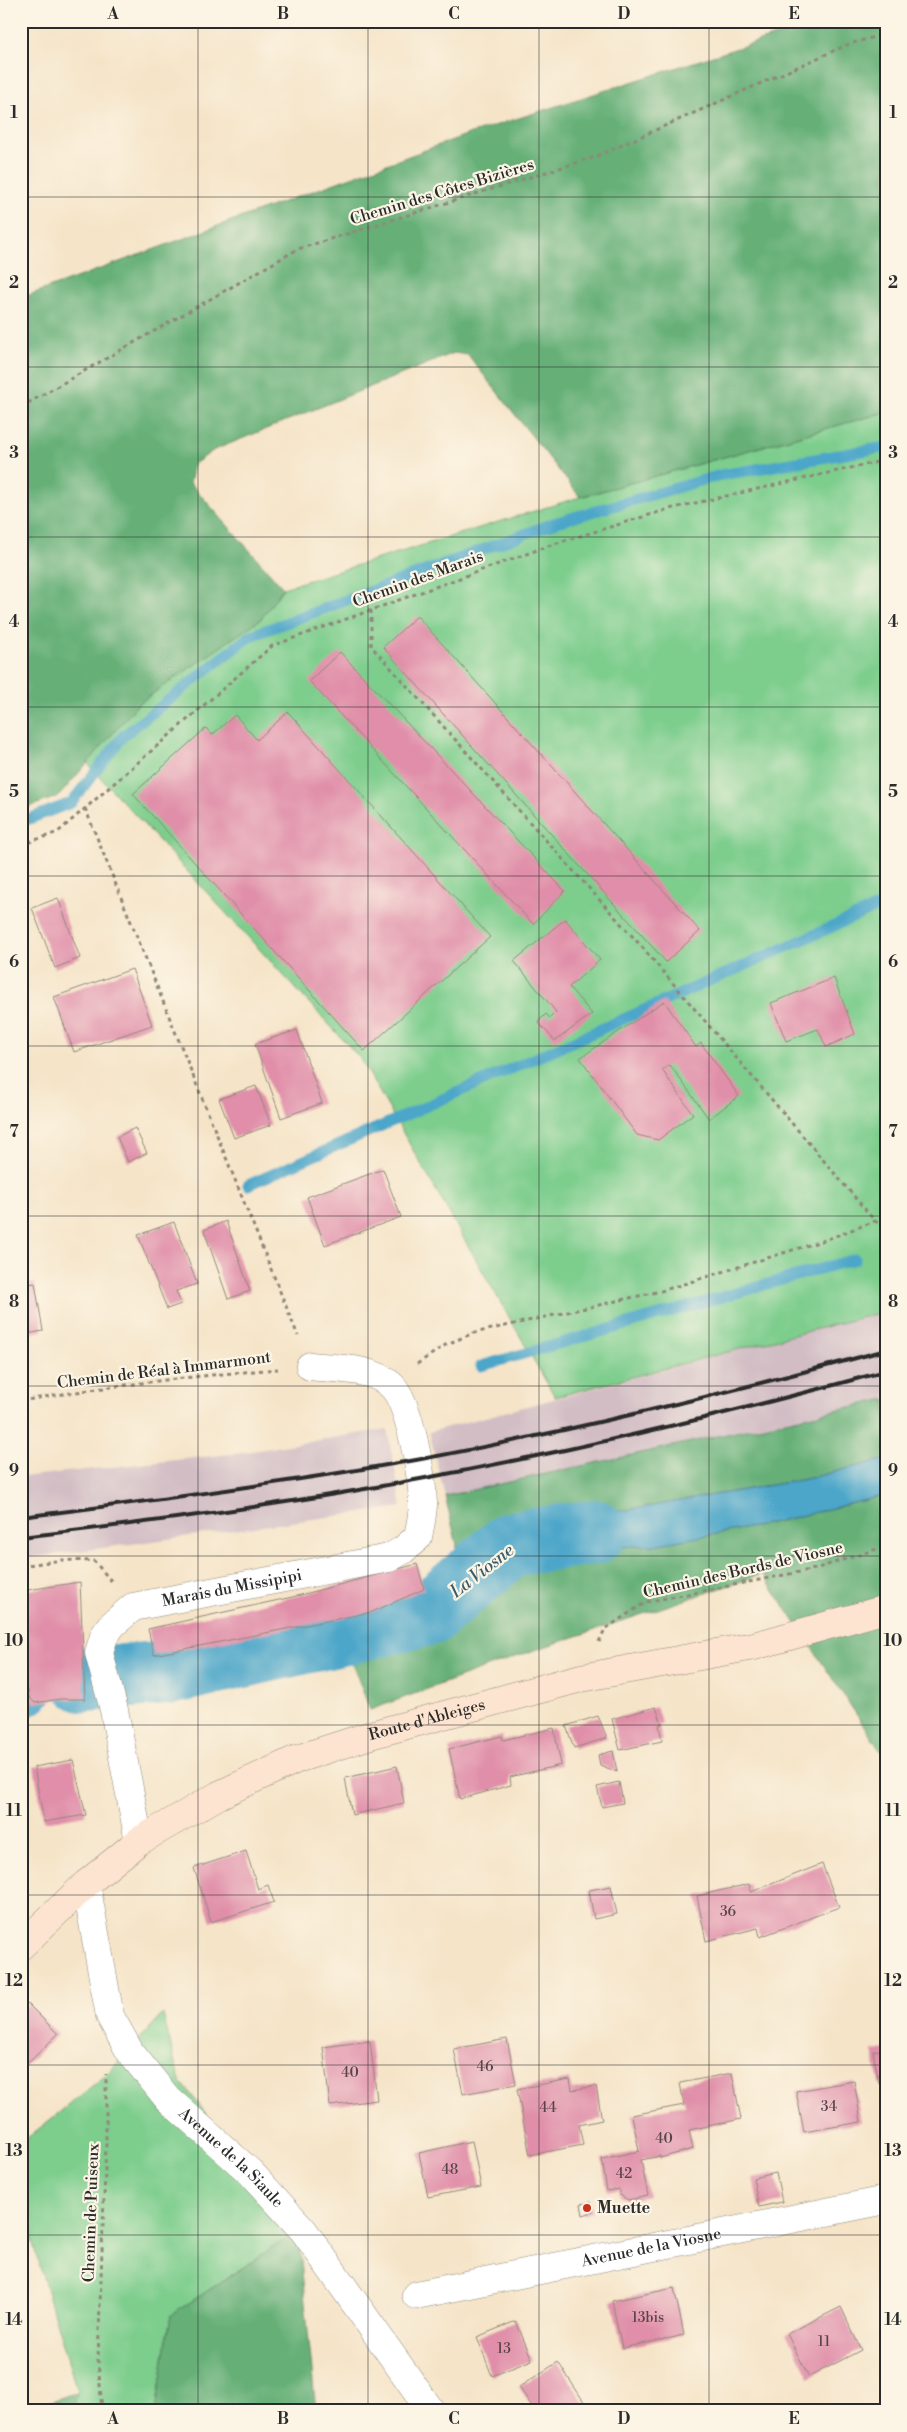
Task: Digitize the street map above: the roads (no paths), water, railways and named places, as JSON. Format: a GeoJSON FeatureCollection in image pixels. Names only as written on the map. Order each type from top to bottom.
{"type":"FeatureCollection","features":[{"type":"Feature","properties":{"kind":"main road","name":"Route d'Ableiges"},"geometry":{"type":"LineString","coordinates":[[21,1946],[86,1884],[139,1841],[219,1795],[297,1759],[374,1734],[581,1678],[754,1646],[886,1609]]}},
{"type":"Feature","properties":{"kind":"street","name":"Marais du Missipipi"},"geometry":{"type":"LineString","coordinates":[[139,1841],[114,1710],[99,1653],[104,1636],[113,1624],[133,1607],[389,1558],[418,1537],[423,1503],[417,1459],[407,1415],[400,1398],[391,1385],[376,1376],[310,1366]]}},
{"type":"Feature","properties":{"kind":"street","name":"Avenue de la Siaule"},"geometry":{"type":"LineString","coordinates":[[86,1884],[110,2016],[130,2052],[168,2099],[251,2173],[304,2231],[431,2411]]}},
{"type":"Feature","properties":{"kind":"street","name":"Avenue de la Viosne"},"geometry":{"type":"LineString","coordinates":[[416,2295],[886,2200]]}},
{"type":"Feature","properties":{"kind":"water"},"geometry":{"type":"Polygon","coordinates":[[[886,1459],[886,1495],[759,1526],[654,1545],[583,1549],[517,1565],[498,1531],[506,1526],[567,1509],[628,1510],[806,1479],[886,1459]]]}},
{"type":"Feature","properties":{"kind":"waterway"},"geometry":{"type":"LineString","coordinates":[[21,822],[71,803],[123,736],[250,636],[557,522],[721,475],[886,447]]}},
{"type":"Feature","properties":{"kind":"waterway"},"geometry":{"type":"LineString","coordinates":[[248,1185],[886,903]]}},
{"type":"Feature","properties":{"kind":"waterway"},"geometry":{"type":"LineString","coordinates":[[481,1366],[855,1259]]}},
{"type":"Feature","properties":{"kind":"waterway","name":"La Viosne"},"geometry":{"type":"LineString","coordinates":[[84,1680],[171,1672],[430,1613],[511,1544],[594,1532]]}},
{"type":"Feature","properties":{"kind":"railway"},"geometry":{"type":"LineString","coordinates":[[21,1517],[268,1484],[475,1449],[652,1410],[886,1350]]}},
{"type":"Feature","properties":{"kind":"railway"},"geometry":{"type":"LineString","coordinates":[[21,1537],[171,1519],[271,1504],[479,1468],[654,1430],[886,1371]]}},
{"type":"Feature","properties":{"kind":"place","name":"Muette"},"geometry":{"type":"Point","coordinates":[587,2208]}}]}
